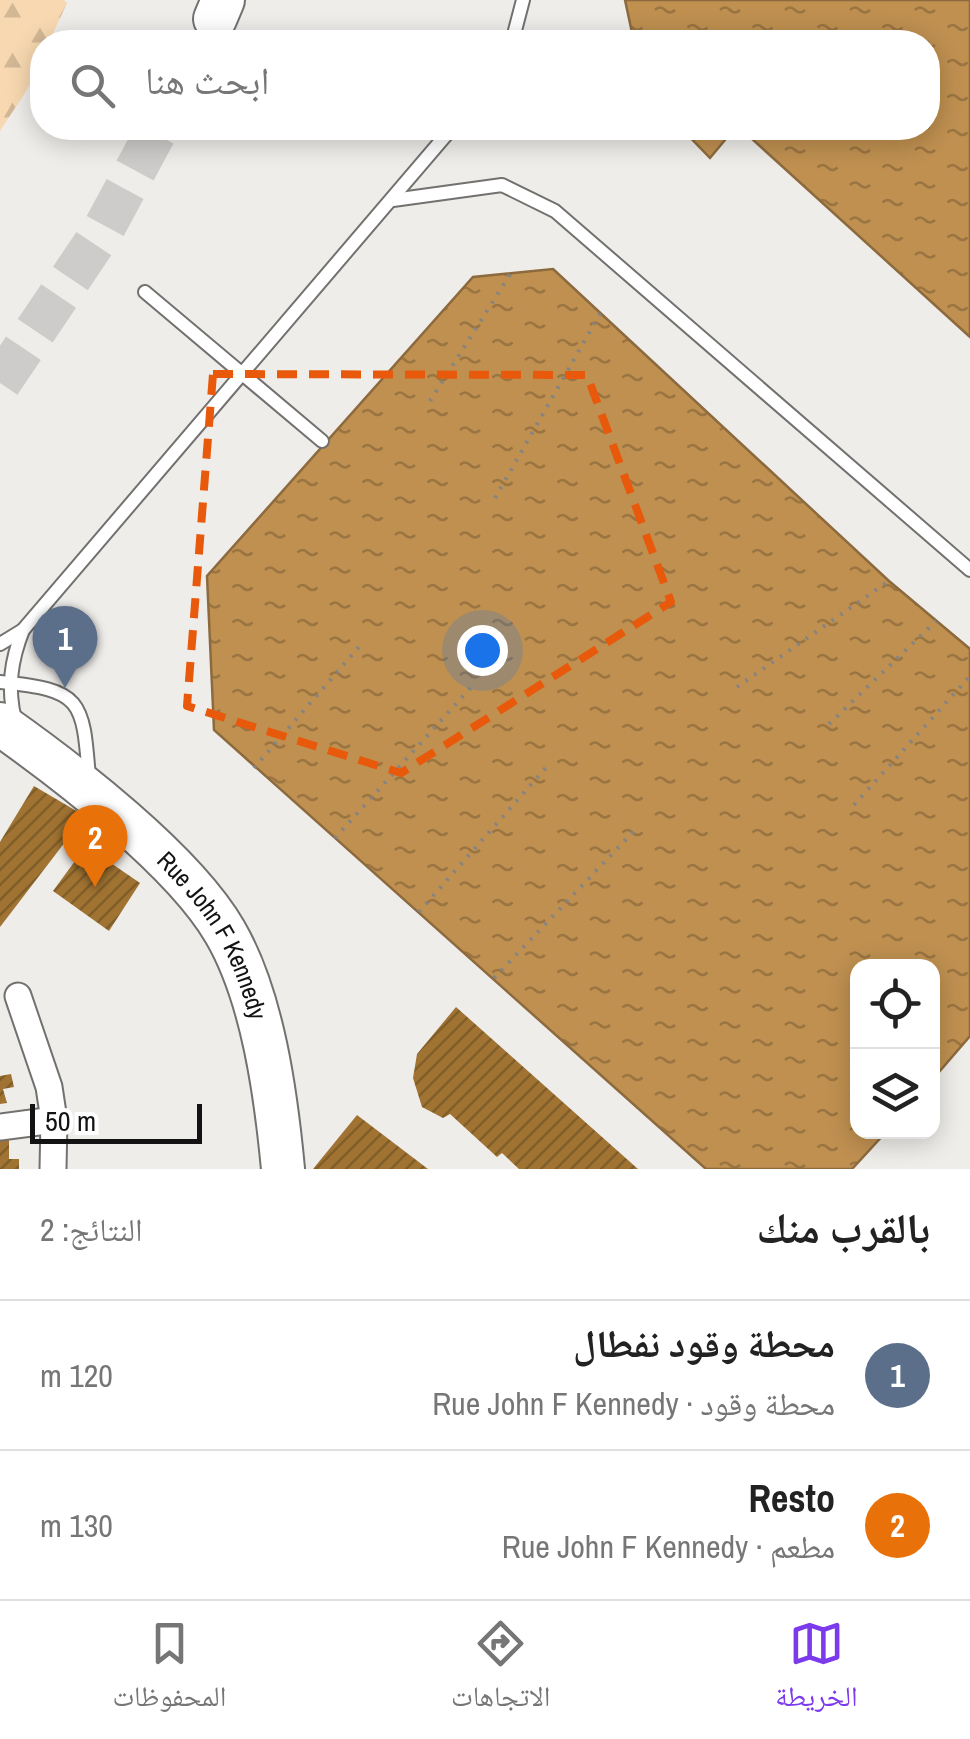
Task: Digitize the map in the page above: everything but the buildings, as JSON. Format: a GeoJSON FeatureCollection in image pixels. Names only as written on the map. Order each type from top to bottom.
{"type":"FeatureCollection","features":[{"type":"Feature","properties":{"kind":"main road","name":"Rue John F Kennedy"},"geometry":{"type":"LineString","coordinates":[[16,739],[90,795],[174,868],[204,899],[226,934],[258,1014],[277,1107],[282,1169]]}},
{"type":"Feature","properties":{"kind":"main road"},"geometry":{"type":"LineString","coordinates":[[261,1169],[270,1086]]}},
{"type":"Feature","properties":{"kind":"street"},"geometry":{"type":"LineString","coordinates":[[18,996],[50,1087],[53,1169]]}},
{"type":"Feature","properties":{"kind":"street"},"geometry":{"type":"LineString","coordinates":[[0,1127],[54,1120]]}},
{"type":"Feature","properties":{"kind":"lane"},"geometry":{"type":"LineString","coordinates":[[515,30],[522,0]]}},
{"type":"Feature","properties":{"kind":"lane"},"geometry":{"type":"LineString","coordinates":[[0,644],[23,630],[442,140]]}},
{"type":"Feature","properties":{"kind":"lane"},"geometry":{"type":"LineString","coordinates":[[393,200],[502,185],[554,211],[970,570]]}},
{"type":"Feature","properties":{"kind":"lane"},"geometry":{"type":"LineString","coordinates":[[146,292],[322,441]]}},
{"type":"Feature","properties":{"kind":"lane"},"geometry":{"type":"LineString","coordinates":[[16,739],[5,682],[23,630]]}},
{"type":"Feature","properties":{"kind":"lane"},"geometry":{"type":"LineString","coordinates":[[5,682],[58,692],[79,710],[85,722],[90,795]]}},
{"type":"Feature","properties":{"kind":"path"},"geometry":{"type":"LineString","coordinates":[[430,401],[512,273]]}},
{"type":"Feature","properties":{"kind":"path"},"geometry":{"type":"LineString","coordinates":[[496,498],[601,312]]}},
{"type":"Feature","properties":{"kind":"path"},"geometry":{"type":"LineString","coordinates":[[737,688],[889,581]]}},
{"type":"Feature","properties":{"kind":"path"},"geometry":{"type":"LineString","coordinates":[[828,724],[936,621]]}},
{"type":"Feature","properties":{"kind":"path"},"geometry":{"type":"LineString","coordinates":[[254,768],[364,641]]}},
{"type":"Feature","properties":{"kind":"path"},"geometry":{"type":"LineString","coordinates":[[854,805],[970,676]]}},
{"type":"Feature","properties":{"kind":"path"},"geometry":{"type":"LineString","coordinates":[[335,838],[472,685]]}},
{"type":"Feature","properties":{"kind":"path"},"geometry":{"type":"LineString","coordinates":[[419,912],[550,763]]}},
{"type":"Feature","properties":{"kind":"path"},"geometry":{"type":"LineString","coordinates":[[494,978],[634,831]]}},
{"type":"Feature","properties":{"kind":"highlighted area"},"geometry":{"type":"Polygon","coordinates":[[[213,374],[587,375],[671,602],[401,773],[187,706],[213,374]]]}},
{"type":"Feature","properties":{"kind":"green space"},"geometry":{"type":"Polygon","coordinates":[[[0,0],[64,0],[67,3],[55,30],[30,30],[30,83],[0,131],[0,0]]]}},
{"type":"Feature","properties":{"kind":"water"},"geometry":{"type":"Polygon","coordinates":[[[625,0],[970,0],[970,337],[753,140],[940,140],[940,30],[631,30],[625,0]]]}},
{"type":"Feature","properties":{"kind":"water"},"geometry":{"type":"Polygon","coordinates":[[[693,140],[725,140],[710,158],[693,140]]]}},
{"type":"Feature","properties":{"kind":"water"},"geometry":{"type":"Polygon","coordinates":[[[553,269],[889,581],[970,649],[970,1036],[940,1071],[940,959],[850,959],[850,1139],[880,1139],[852,1169],[706,1169],[214,730],[207,576],[473,277],[553,269]]]}},
{"type":"Feature","properties":{"kind":"tunnel"},"geometry":{"type":"LineString","coordinates":[[0,383],[103,230],[152,140]]}},
{"type":"Feature","properties":{"kind":"place","name":"محطة وقود نفطال"},"geometry":{"type":"Point","coordinates":[65,688]}},
{"type":"Feature","properties":{"kind":"place","name":"Resto"},"geometry":{"type":"Point","coordinates":[95,887]}}]}
